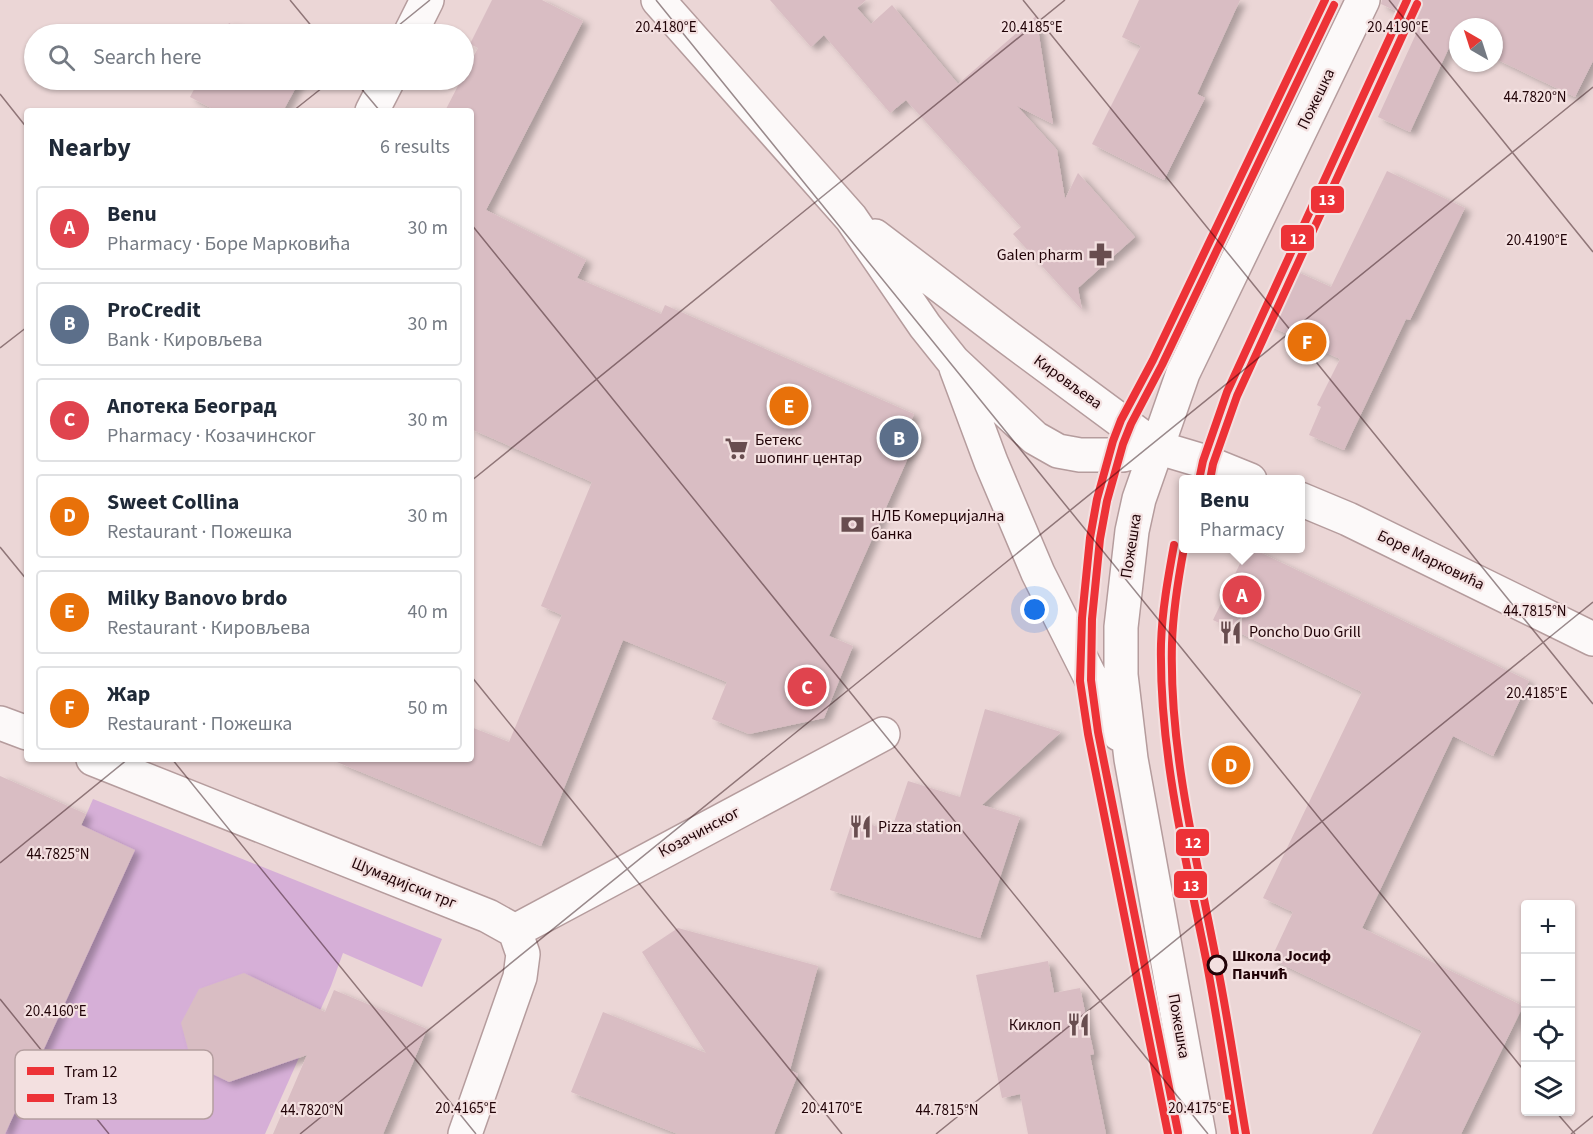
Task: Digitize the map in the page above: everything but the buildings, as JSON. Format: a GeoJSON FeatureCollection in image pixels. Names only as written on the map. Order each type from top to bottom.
{"type":"FeatureCollection","features":[{"type":"Feature","properties":{"kind":"main road","name":"Кировљева"},"geometry":{"type":"LineString","coordinates":[[658,0],[851,218],[925,326],[953,361],[1035,438],[1058,451],[1080,455],[1110,456],[1156,447]]}},
{"type":"Feature","properties":{"kind":"main road","name":"Пожешка"},"geometry":{"type":"LineString","coordinates":[[1199,1134],[1131,759],[1120,675],[1121,627],[1132,531],[1139,499],[1183,373],[1363,0]]}},
{"type":"Feature","properties":{"kind":"main road"},"geometry":{"type":"LineString","coordinates":[[373,108],[382,90]]}},
{"type":"Feature","properties":{"kind":"main road","name":"Кировљева"},"geometry":{"type":"LineString","coordinates":[[851,218],[1156,447]]}},
{"type":"Feature","properties":{"kind":"main road"},"geometry":{"type":"LineString","coordinates":[[953,361],[991,462],[1038,573],[1131,759]]}},
{"type":"Feature","properties":{"kind":"main road"},"geometry":{"type":"LineString","coordinates":[[1156,447],[1203,461],[1238,475]]}},
{"type":"Feature","properties":{"kind":"main road","name":"Боре Марковића"},"geometry":{"type":"LineString","coordinates":[[1305,502],[1348,519],[1593,639]]}},
{"type":"Feature","properties":{"kind":"main road"},"geometry":{"type":"LineString","coordinates":[[0,723],[24,732]]}},
{"type":"Feature","properties":{"kind":"main road","name":"Козачинског"},"geometry":{"type":"LineString","coordinates":[[515,931],[883,734]]}},
{"type":"Feature","properties":{"kind":"main road","name":"Шумадијски трг"},"geometry":{"type":"LineString","coordinates":[[101,762],[488,916],[515,931]]}},
{"type":"Feature","properties":{"kind":"main road"},"geometry":{"type":"LineString","coordinates":[[467,1134],[520,978],[523,954],[515,931]]}},
{"type":"Feature","properties":{"kind":"shaded area"},"geometry":{"type":"Polygon","coordinates":[[[93,799],[442,939],[422,987],[343,953],[331,986],[265,1134],[0,1134],[0,1014],[93,799]]]}},
{"type":"Feature","properties":{"kind":"tram line","name":"12"},"geometry":{"type":"LineString","coordinates":[[1168,1134],[1088,734],[1080,681],[1082,618],[1090,538],[1097,499],[1121,420],[1153,360],[1325,0]]}},
{"type":"Feature","properties":{"kind":"tram line","name":"12"},"geometry":{"type":"LineString","coordinates":[[1200,475],[1227,392],[1407,0]]}},
{"type":"Feature","properties":{"kind":"tram line","name":"13"},"geometry":{"type":"LineString","coordinates":[[1211,475],[1237,396],[1417,4]]}},
{"type":"Feature","properties":{"kind":"tram line","name":"13"},"geometry":{"type":"LineString","coordinates":[[1178,1132],[1098,732],[1091,680],[1092,619],[1100,539],[1107,501],[1131,424],[1162,365],[1334,5]]}},
{"type":"Feature","properties":{"kind":"tram line","name":"13"},"geometry":{"type":"LineString","coordinates":[[1174,545],[1161,644],[1164,724],[1175,803],[1210,981],[1235,1134]]}},
{"type":"Feature","properties":{"kind":"tram line","name":"12"},"geometry":{"type":"LineString","coordinates":[[1183,553],[1176,595],[1172,643],[1172,683],[1179,763],[1246,1134]]}},
{"type":"Feature","properties":{"kind":"place","name":"Galen pharm"},"geometry":{"type":"Point","coordinates":[1101,255]}},
{"type":"Feature","properties":{"kind":"place","name":"Жар"},"geometry":{"type":"Point","coordinates":[1307,342]}},
{"type":"Feature","properties":{"kind":"place","name":"Milky Banovo brdo"},"geometry":{"type":"Point","coordinates":[789,406]}},
{"type":"Feature","properties":{"kind":"place","name":"ProCredit"},"geometry":{"type":"Point","coordinates":[899,438]}},
{"type":"Feature","properties":{"kind":"place","name":"Бетекс шопинг центар"},"geometry":{"type":"Point","coordinates":[737,449]}},
{"type":"Feature","properties":{"kind":"place","name":"НЛБ Комерцијална банка"},"geometry":{"type":"Point","coordinates":[853,525]}},
{"type":"Feature","properties":{"kind":"place","name":"Benu"},"geometry":{"type":"Point","coordinates":[1242,595]}},
{"type":"Feature","properties":{"kind":"place","name":"Poncho Duo Grill"},"geometry":{"type":"Point","coordinates":[1231,632]}},
{"type":"Feature","properties":{"kind":"place","name":"Апотека Београд"},"geometry":{"type":"Point","coordinates":[807,687]}},
{"type":"Feature","properties":{"kind":"place","name":"Sweet Collina"},"geometry":{"type":"Point","coordinates":[1231,765]}},
{"type":"Feature","properties":{"kind":"place","name":"Pizza station"},"geometry":{"type":"Point","coordinates":[860,827]}},
{"type":"Feature","properties":{"kind":"place","name":"Школа Јосиф Панчић"},"geometry":{"type":"Point","coordinates":[1217,965]}},
{"type":"Feature","properties":{"kind":"place","name":"Киклоп"},"geometry":{"type":"Point","coordinates":[1079,1025]}}]}
